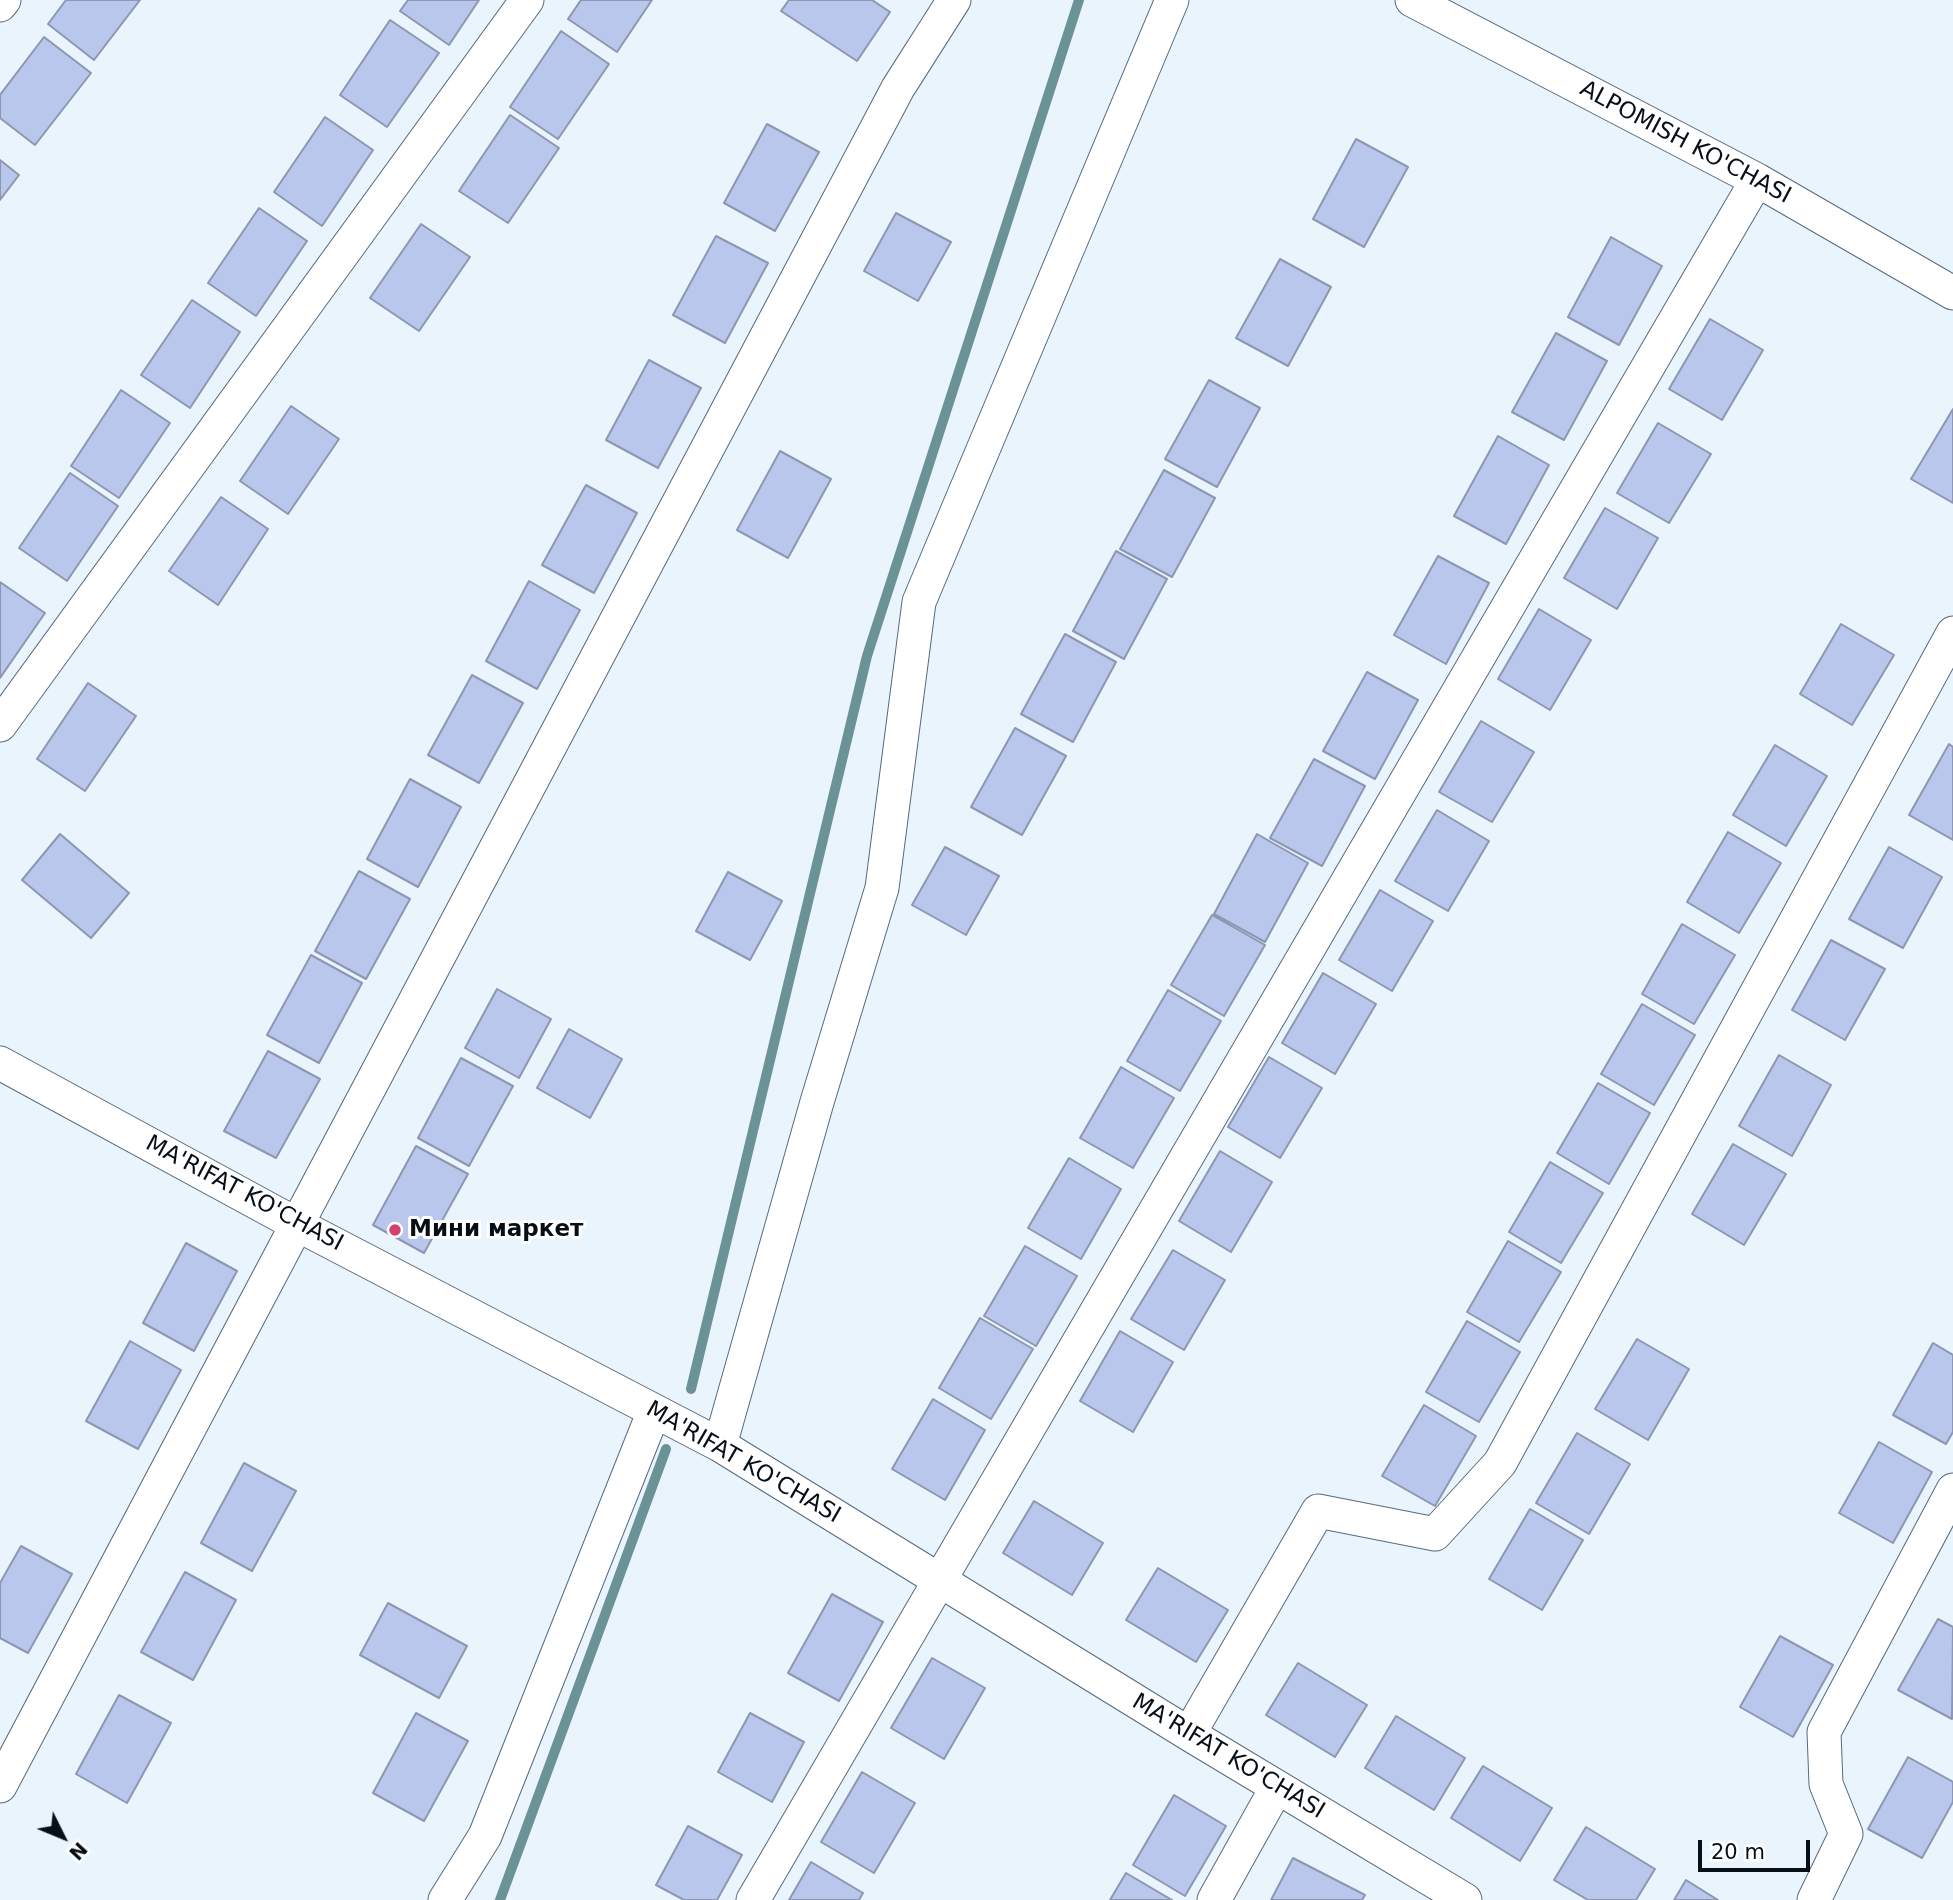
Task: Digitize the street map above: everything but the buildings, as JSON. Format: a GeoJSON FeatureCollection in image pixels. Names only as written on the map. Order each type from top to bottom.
{"type":"FeatureCollection","features":[{"type":"Feature","properties":{"kind":"street"},"geometry":{"type":"LineString","coordinates":[[0,5],[4,0]]}},
{"type":"Feature","properties":{"kind":"street"},"geometry":{"type":"LineString","coordinates":[[0,725],[527,0]]}},
{"type":"Feature","properties":{"kind":"street"},"geometry":{"type":"LineString","coordinates":[[0,1786],[891,101],[954,0]]}},
{"type":"Feature","properties":{"kind":"street"},"geometry":{"type":"LineString","coordinates":[[720,1446],[813,1115],[882,888],[919,602],[1172,0]]}},
{"type":"Feature","properties":{"kind":"street","name":"ALPOMISH KO'CHASI"},"geometry":{"type":"LineString","coordinates":[[1412,0],[1757,180],[1953,293]]}},
{"type":"Feature","properties":{"kind":"street"},"geometry":{"type":"LineString","coordinates":[[753,1900],[1757,180]]}},
{"type":"Feature","properties":{"kind":"street"},"geometry":{"type":"LineString","coordinates":[[1189,1734],[1318,1511],[1436,1534],[1500,1463],[1953,633]]}},
{"type":"Feature","properties":{"kind":"street","name":"MA'RIFAT KO'CHASI"},"geometry":{"type":"LineString","coordinates":[[0,1063],[296,1224],[720,1446],[1465,1900]]}},
{"type":"Feature","properties":{"kind":"street"},"geometry":{"type":"LineString","coordinates":[[445,1900],[485,1836],[654,1411]]}},
{"type":"Feature","properties":{"kind":"street"},"geometry":{"type":"LineString","coordinates":[[1814,1900],[1846,1834],[1826,1784],[1824,1732],[1953,1490]]}},
{"type":"Feature","properties":{"kind":"street"},"geometry":{"type":"LineString","coordinates":[[1214,1900],[1277,1787]]}},
{"type":"Feature","properties":{"kind":"waterway"},"geometry":{"type":"LineString","coordinates":[[691,1389],[867,656],[1079,0]]}},
{"type":"Feature","properties":{"kind":"waterway"},"geometry":{"type":"LineString","coordinates":[[500,1900],[666,1449]]}},
{"type":"Feature","properties":{"kind":"place","name":"Мини маркет"},"geometry":{"type":"Point","coordinates":[395,1230]}}]}
